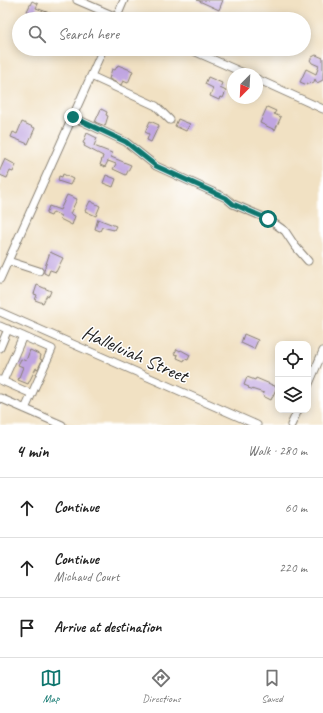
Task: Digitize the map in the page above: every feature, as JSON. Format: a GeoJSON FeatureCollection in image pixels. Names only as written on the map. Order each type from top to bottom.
{"type":"FeatureCollection","features":[{"type":"Feature","properties":{"kind":"street"},"geometry":{"type":"LineString","coordinates":[[77,0],[104,12]]}},
{"type":"Feature","properties":{"kind":"street"},"geometry":{"type":"LineString","coordinates":[[120,12],[124,0]]}},
{"type":"Feature","properties":{"kind":"street"},"geometry":{"type":"LineString","coordinates":[[0,279],[100,56]]}},
{"type":"Feature","properties":{"kind":"street"},"geometry":{"type":"LineString","coordinates":[[205,56],[232,68]]}},
{"type":"Feature","properties":{"kind":"street"},"geometry":{"type":"LineString","coordinates":[[91,76],[156,106],[170,120]]}},
{"type":"Feature","properties":{"kind":"street"},"geometry":{"type":"LineString","coordinates":[[263,82],[323,109]]}},
{"type":"Feature","properties":{"kind":"street"},"geometry":{"type":"LineString","coordinates":[[73,117],[126,142],[156,166],[226,198],[233,204],[268,219],[285,231],[308,261]]}},
{"type":"Feature","properties":{"kind":"street"},"geometry":{"type":"LineString","coordinates":[[8,261],[39,271]]}},
{"type":"Feature","properties":{"kind":"street","name":"Halleluiah Street"},"geometry":{"type":"LineString","coordinates":[[0,312],[257,425]]}},
{"type":"Feature","properties":{"kind":"street"},"geometry":{"type":"LineString","coordinates":[[0,326],[52,349],[25,409]]}},
{"type":"Feature","properties":{"kind":"street"},"geometry":{"type":"LineString","coordinates":[[0,348],[8,329]]}},
{"type":"Feature","properties":{"kind":"street"},"geometry":{"type":"LineString","coordinates":[[23,336],[1,380],[32,394]]}},
{"type":"Feature","properties":{"kind":"street"},"geometry":{"type":"LineString","coordinates":[[311,379],[323,351]]}},
{"type":"Feature","properties":{"kind":"street"},"geometry":{"type":"LineString","coordinates":[[0,398],[62,425]]}},
{"type":"Feature","properties":{"kind":"street"},"geometry":{"type":"LineString","coordinates":[[291,425],[297,413]]}},
{"type":"Feature","properties":{"kind":"building"},"geometry":{"type":"Polygon","coordinates":[[[197,0],[223,0],[219,10],[197,0]]]}},
{"type":"Feature","properties":{"kind":"building"},"geometry":{"type":"Polygon","coordinates":[[[32,1],[38,4],[36,8],[47,12],[29,12],[27,11],[32,1]]]}},
{"type":"Feature","properties":{"kind":"building"},"geometry":{"type":"Polygon","coordinates":[[[316,55],[323,58],[323,80],[317,83],[315,79],[313,84],[310,82],[309,84],[307,83],[307,85],[300,82],[306,69],[316,74],[319,66],[312,63],[310,60],[316,55]]]}},
{"type":"Feature","properties":{"kind":"building"},"geometry":{"type":"Polygon","coordinates":[[[118,65],[133,71],[128,83],[123,81],[121,85],[109,79],[112,69],[115,70],[118,65]]]}},
{"type":"Feature","properties":{"kind":"building"},"geometry":{"type":"Polygon","coordinates":[[[208,77],[222,83],[220,88],[226,91],[223,98],[220,97],[219,100],[210,96],[213,88],[205,84],[208,77]]]}},
{"type":"Feature","properties":{"kind":"building"},"geometry":{"type":"Polygon","coordinates":[[[267,107],[276,111],[274,114],[281,117],[275,130],[260,123],[267,107]]]}},
{"type":"Feature","properties":{"kind":"building"},"geometry":{"type":"Polygon","coordinates":[[[101,109],[107,112],[106,115],[108,116],[105,126],[95,122],[101,109]]]}},
{"type":"Feature","properties":{"kind":"building"},"geometry":{"type":"Polygon","coordinates":[[[178,119],[190,124],[186,131],[175,126],[178,119]]]}},
{"type":"Feature","properties":{"kind":"building"},"geometry":{"type":"Polygon","coordinates":[[[150,121],[159,125],[151,142],[147,140],[149,134],[145,132],[150,121]]]}},
{"type":"Feature","properties":{"kind":"building"},"geometry":{"type":"Polygon","coordinates":[[[22,122],[35,128],[28,144],[11,137],[13,132],[17,134],[22,122]]]}},
{"type":"Feature","properties":{"kind":"building"},"geometry":{"type":"Polygon","coordinates":[[[87,133],[97,138],[94,146],[112,153],[111,157],[131,165],[126,175],[113,169],[116,164],[108,161],[105,167],[100,165],[103,156],[84,146],[85,144],[83,143],[87,133]]]}},
{"type":"Feature","properties":{"kind":"building"},"geometry":{"type":"Polygon","coordinates":[[[5,159],[16,165],[13,172],[10,171],[7,178],[0,175],[0,170],[5,159]]]}},
{"type":"Feature","properties":{"kind":"building"},"geometry":{"type":"Polygon","coordinates":[[[63,174],[73,179],[70,185],[58,181],[59,176],[62,177],[63,174]]]}},
{"type":"Feature","properties":{"kind":"building"},"geometry":{"type":"Polygon","coordinates":[[[106,175],[116,179],[113,187],[103,183],[106,175]]]}},
{"type":"Feature","properties":{"kind":"building"},"geometry":{"type":"Polygon","coordinates":[[[67,195],[77,199],[70,214],[75,216],[72,225],[60,219],[61,216],[53,212],[51,216],[46,214],[49,206],[60,210],[67,195]]]}},
{"type":"Feature","properties":{"kind":"building"},"geometry":{"type":"Polygon","coordinates":[[[90,201],[100,206],[96,216],[85,211],[90,201]]]}},
{"type":"Feature","properties":{"kind":"building"},"geometry":{"type":"Polygon","coordinates":[[[98,219],[116,226],[114,230],[102,227],[100,231],[95,229],[98,219]]]}},
{"type":"Feature","properties":{"kind":"building"},"geometry":{"type":"Polygon","coordinates":[[[50,252],[63,258],[56,272],[50,270],[48,275],[44,273],[44,270],[50,252]]]}},
{"type":"Feature","properties":{"kind":"building"},"geometry":{"type":"Polygon","coordinates":[[[37,285],[51,291],[43,303],[35,300],[37,295],[34,294],[37,285]]]}},
{"type":"Feature","properties":{"kind":"building"},"geometry":{"type":"Polygon","coordinates":[[[244,334],[258,340],[254,349],[241,343],[244,334]]]}},
{"type":"Feature","properties":{"kind":"building"},"geometry":{"type":"Polygon","coordinates":[[[177,349],[190,355],[188,360],[185,359],[184,361],[177,358],[178,355],[174,354],[177,349]]]}},
{"type":"Feature","properties":{"kind":"building"},"geometry":{"type":"Polygon","coordinates":[[[30,350],[41,355],[40,359],[42,360],[28,384],[18,380],[23,367],[18,365],[21,359],[26,361],[30,350]]]}},
{"type":"Feature","properties":{"kind":"building"},"geometry":{"type":"Polygon","coordinates":[[[247,377],[255,380],[256,378],[275,386],[275,391],[271,400],[263,396],[264,393],[248,388],[249,387],[244,385],[247,377]]]}},
{"type":"Feature","properties":{"kind":"route"},"geometry":{"type":"LineString","coordinates":[[73,117],[126,142],[156,166],[226,198],[233,204],[268,219]]}}]}
